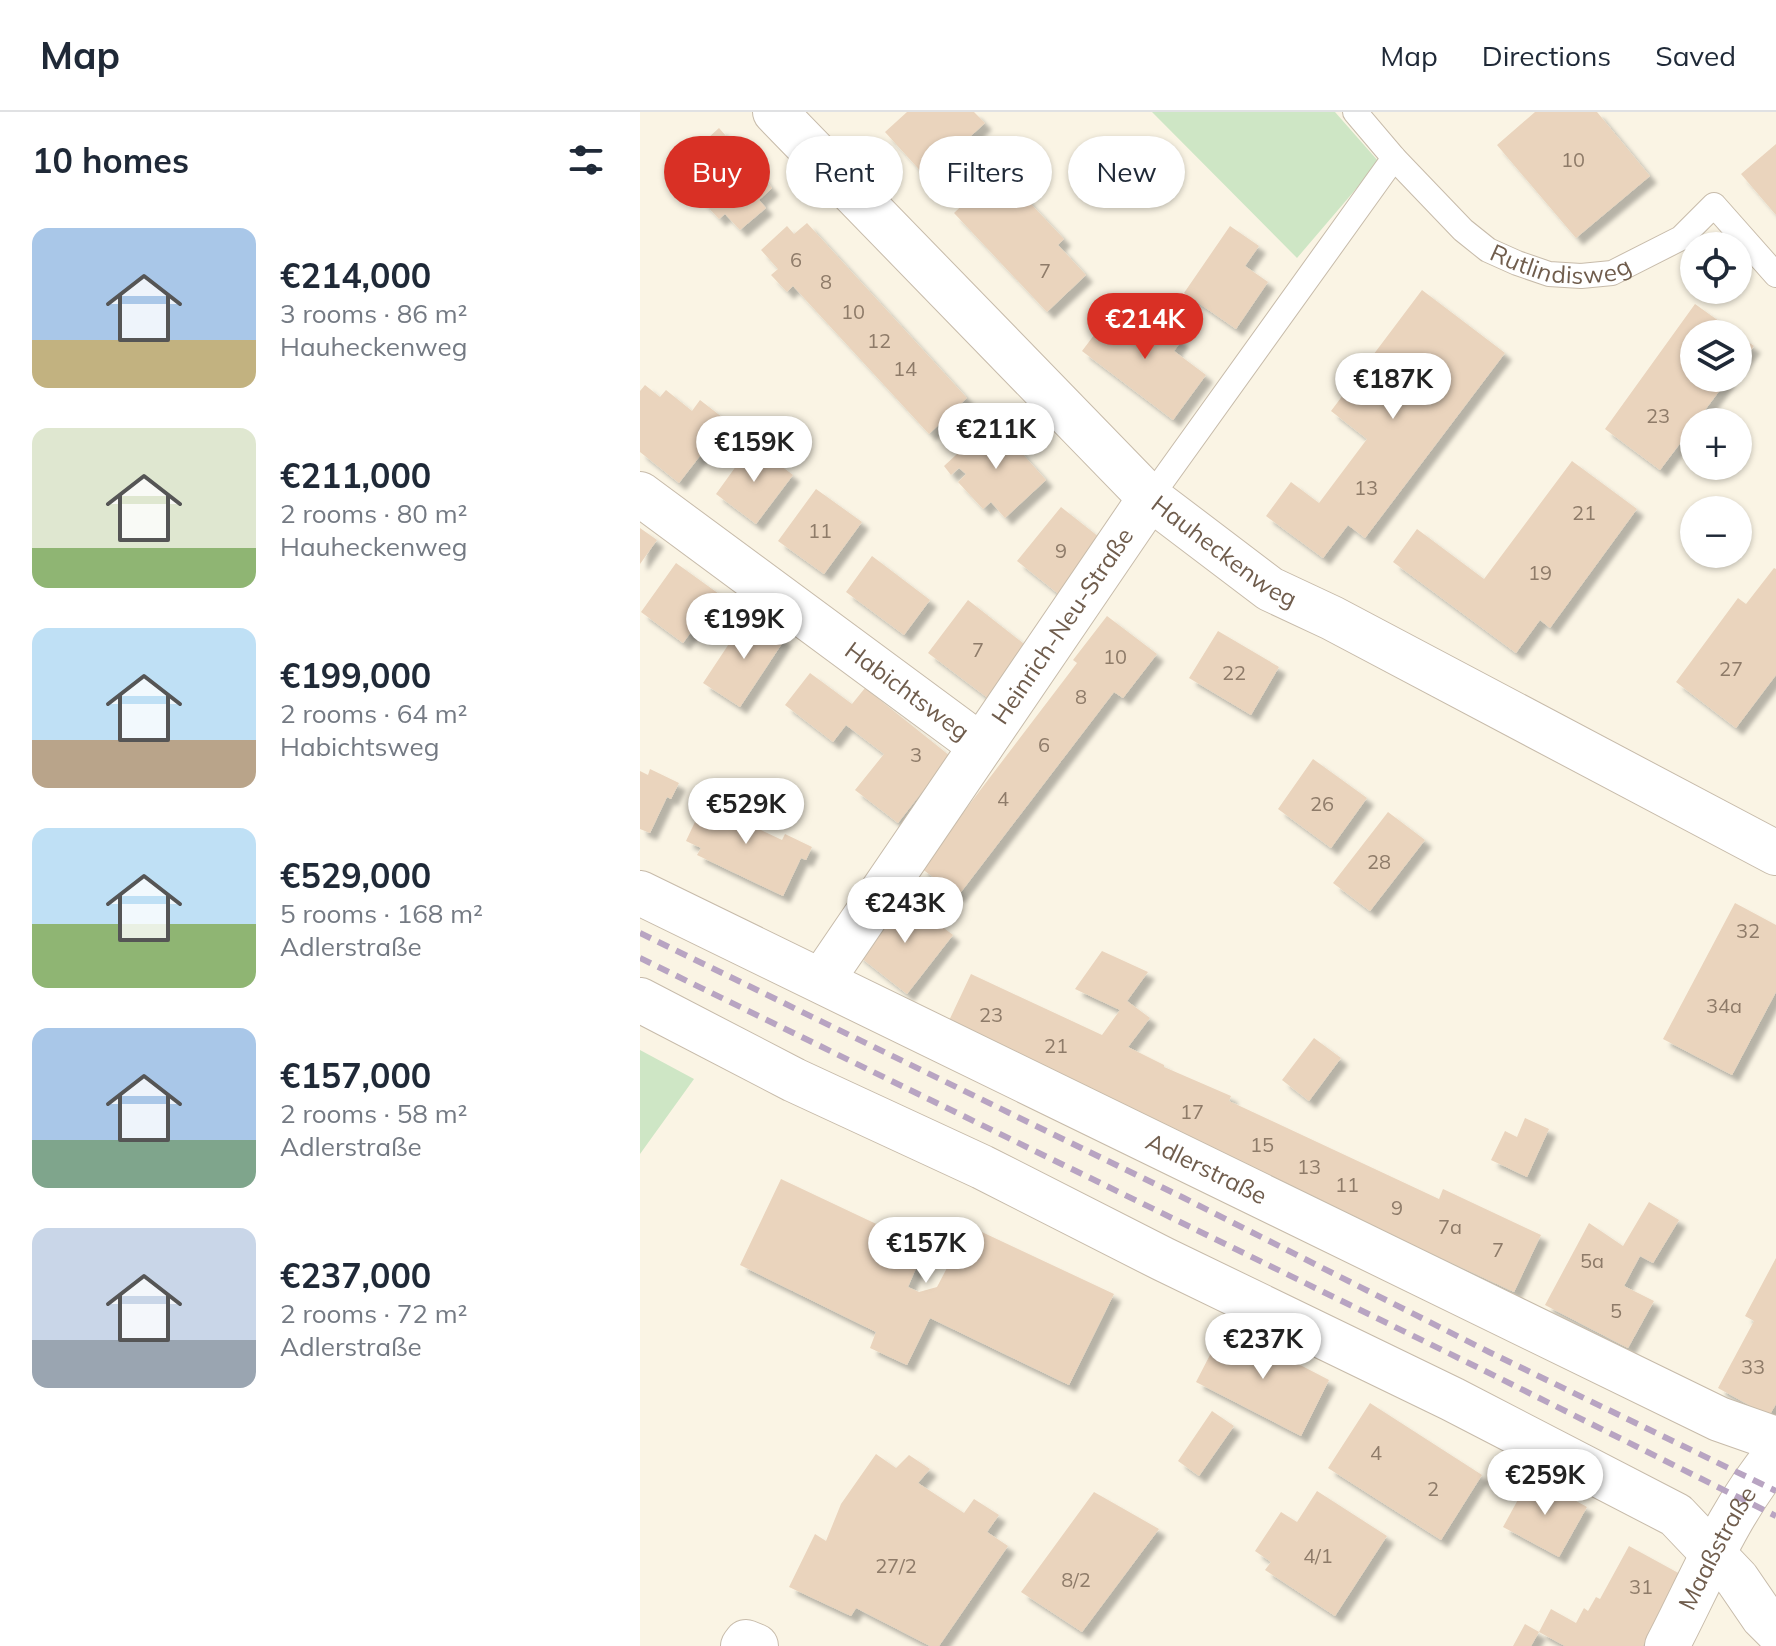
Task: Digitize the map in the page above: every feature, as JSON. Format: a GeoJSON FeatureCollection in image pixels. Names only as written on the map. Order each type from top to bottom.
{"type":"FeatureCollection","features":[{"type":"Feature","properties":{"kind":"street","name":"Hauheckenweg"},"geometry":{"type":"LineString","coordinates":[[775,112],[1150,498],[1270,589],[1346,625],[1776,853]]}},
{"type":"Feature","properties":{"kind":"street","name":"Habichtsweg"},"geometry":{"type":"LineString","coordinates":[[640,494],[981,746]]}},
{"type":"Feature","properties":{"kind":"street","name":"Heinrich-Neu-Straße"},"geometry":{"type":"LineString","coordinates":[[822,980],[1150,498]]}},
{"type":"Feature","properties":{"kind":"street","name":"Adlerstraße"},"geometry":{"type":"LineString","coordinates":[[640,893],[1704,1412],[1776,1439]]}},
{"type":"Feature","properties":{"kind":"street"},"geometry":{"type":"LineString","coordinates":[[640,1000],[794,1080],[982,1167],[1480,1414],[1676,1515],[1718,1569],[1776,1630]]}},
{"type":"Feature","properties":{"kind":"street","name":"Maaßstraße"},"geometry":{"type":"LineString","coordinates":[[1667,1646],[1718,1569],[1754,1481],[1776,1455]]}},
{"type":"Feature","properties":{"kind":"street"},"geometry":{"type":"LineString","coordinates":[[743,1646],[746,1642],[756,1646]]}},
{"type":"Feature","properties":{"kind":"lane","name":"Rutlindisweg"},"geometry":{"type":"LineString","coordinates":[[1355,112],[1463,230],[1488,250],[1517,263],[1549,274],[1581,276],[1612,273],[1681,238],[1714,205],[1776,275]]}},
{"type":"Feature","properties":{"kind":"lane","name":"Heinrich-Neu-Straße"},"geometry":{"type":"LineString","coordinates":[[1150,498],[1394,158]]}},
{"type":"Feature","properties":{"kind":"green space"},"geometry":{"type":"Polygon","coordinates":[[[1152,112],[1335,112],[1379,162],[1297,258],[1185,145],[1185,136],[1176,136],[1152,112]]]}},
{"type":"Feature","properties":{"kind":"green space"},"geometry":{"type":"Polygon","coordinates":[[[640,1050],[694,1079],[640,1154],[640,1050]]]}},
{"type":"Feature","properties":{"kind":"building"},"geometry":{"type":"Polygon","coordinates":[[[907,112],[974,112],[985,123],[971,136],[919,136],[919,169],[903,152],[903,136],[889,136],[885,132],[907,112]]]}},
{"type":"Feature","properties":{"kind":"building"},"geometry":{"type":"Polygon","coordinates":[[[1535,112],[1597,112],[1650,176],[1576,238],[1497,145],[1535,112]]]}},
{"type":"Feature","properties":{"kind":"building"},"geometry":{"type":"Polygon","coordinates":[[[719,128],[726,136],[710,136],[719,128]]]}},
{"type":"Feature","properties":{"kind":"building"},"geometry":{"type":"Polygon","coordinates":[[[1776,144],[1776,215],[1741,174],[1776,144]]]}},
{"type":"Feature","properties":{"kind":"building"},"geometry":{"type":"Polygon","coordinates":[[[709,208],[766,208],[740,230],[725,214],[719,219],[709,208]]]}},
{"type":"Feature","properties":{"kind":"building"},"geometry":{"type":"Polygon","coordinates":[[[959,208],[1035,208],[1064,239],[1058,245],[1086,275],[1047,312],[954,213],[959,208]]]}},
{"type":"Feature","properties":{"kind":"building"},"geometry":{"type":"Polygon","coordinates":[[[807,223],[967,398],[929,434],[793,286],[787,292],[771,275],[778,269],[761,250],[787,226],[794,234],[807,223]]]}},
{"type":"Feature","properties":{"kind":"building"},"geometry":{"type":"Polygon","coordinates":[[[1230,226],[1259,246],[1245,266],[1268,282],[1236,329],[1184,293],[1230,226]]]}},
{"type":"Feature","properties":{"kind":"building"},"geometry":{"type":"Polygon","coordinates":[[[1422,290],[1505,353],[1365,538],[1348,525],[1323,558],[1266,516],[1291,482],[1319,503],[1367,439],[1331,411],[1422,290]]]}},
{"type":"Feature","properties":{"kind":"building"},"geometry":{"type":"Polygon","coordinates":[[[1695,304],[1717,320],[1683,320],[1695,304]]]}},
{"type":"Feature","properties":{"kind":"building"},"geometry":{"type":"Polygon","coordinates":[[[1116,306],[1142,326],[1150,316],[1182,340],[1174,351],[1206,375],[1173,420],[1082,351],[1116,306]]]}},
{"type":"Feature","properties":{"kind":"building"},"geometry":{"type":"Polygon","coordinates":[[[1680,325],[1680,392],[1718,392],[1706,408],[1680,408],[1680,444],[1660,470],[1605,429],[1680,325]]]}},
{"type":"Feature","properties":{"kind":"building"},"geometry":{"type":"Polygon","coordinates":[[[645,385],[660,397],[666,390],[692,411],[700,400],[727,421],[679,483],[640,452],[640,391],[645,385]]]}},
{"type":"Feature","properties":{"kind":"building"},"geometry":{"type":"Polygon","coordinates":[[[993,421],[1046,480],[1005,518],[991,502],[983,509],[958,482],[966,474],[959,468],[951,475],[944,466],[993,421]]]}},
{"type":"Feature","properties":{"kind":"building"},"geometry":{"type":"Polygon","coordinates":[[[752,444],[793,475],[756,524],[716,494],[752,444]]]}},
{"type":"Feature","properties":{"kind":"building"},"geometry":{"type":"Polygon","coordinates":[[[1572,461],[1637,509],[1550,628],[1540,620],[1516,653],[1393,562],[1417,529],[1484,579],[1572,461]]]}},
{"type":"Feature","properties":{"kind":"building"},"geometry":{"type":"Polygon","coordinates":[[[816,489],[862,522],[824,574],[778,541],[816,489]]]}},
{"type":"Feature","properties":{"kind":"building"},"geometry":{"type":"Polygon","coordinates":[[[1061,507],[1104,541],[1061,596],[1017,561],[1061,507]]]}},
{"type":"Feature","properties":{"kind":"building"},"geometry":{"type":"Polygon","coordinates":[[[640,528],[657,540],[640,564],[640,528]]]}},
{"type":"Feature","properties":{"kind":"building"},"geometry":{"type":"Polygon","coordinates":[[[872,556],[930,600],[904,635],[846,592],[872,556]]]}},
{"type":"Feature","properties":{"kind":"building"},"geometry":{"type":"Polygon","coordinates":[[[676,563],[719,594],[683,643],[641,612],[676,563]]]}},
{"type":"Feature","properties":{"kind":"building"},"geometry":{"type":"Polygon","coordinates":[[[1774,568],[1776,675],[1736,728],[1676,682],[1738,598],[1746,604],[1774,568]]]}},
{"type":"Feature","properties":{"kind":"building"},"geometry":{"type":"Polygon","coordinates":[[[968,600],[1028,647],[989,699],[928,653],[968,600]]]}},
{"type":"Feature","properties":{"kind":"building"},"geometry":{"type":"Polygon","coordinates":[[[748,615],[785,639],[740,707],[703,683],[748,615]]]}},
{"type":"Feature","properties":{"kind":"building"},"geometry":{"type":"Polygon","coordinates":[[[1107,616],[1157,654],[1123,698],[1114,692],[958,896],[921,868],[1077,663],[1073,660],[1107,616]]]}},
{"type":"Feature","properties":{"kind":"building"},"geometry":{"type":"Polygon","coordinates":[[[1218,631],[1279,667],[1251,715],[1189,678],[1218,631]]]}},
{"type":"Feature","properties":{"kind":"building"},"geometry":{"type":"Polygon","coordinates":[[[810,673],[852,704],[865,688],[950,756],[898,823],[855,790],[884,754],[846,725],[833,742],[785,705],[810,673]]]}},
{"type":"Feature","properties":{"kind":"building"},"geometry":{"type":"Polygon","coordinates":[[[1313,759],[1367,798],[1331,848],[1278,809],[1313,759]]]}},
{"type":"Feature","properties":{"kind":"building"},"geometry":{"type":"Polygon","coordinates":[[[650,769],[679,783],[671,799],[667,797],[650,833],[640,829],[640,771],[648,775],[650,769]]]}},
{"type":"Feature","properties":{"kind":"building"},"geometry":{"type":"Polygon","coordinates":[[[708,794],[748,813],[744,822],[782,840],[785,834],[812,847],[806,860],[801,858],[783,896],[697,855],[701,848],[686,841],[708,794]]]}},
{"type":"Feature","properties":{"kind":"building"},"geometry":{"type":"Polygon","coordinates":[[[1388,812],[1425,840],[1370,911],[1333,883],[1388,812]]]}},
{"type":"Feature","properties":{"kind":"building"},"geometry":{"type":"Polygon","coordinates":[[[902,896],[953,935],[907,994],[856,954],[902,896]]]}},
{"type":"Feature","properties":{"kind":"building"},"geometry":{"type":"Polygon","coordinates":[[[1735,903],[1776,925],[1776,992],[1732,1075],[1663,1039],[1735,903]]]}},
{"type":"Feature","properties":{"kind":"building"},"geometry":{"type":"Polygon","coordinates":[[[1102,951],[1148,972],[1127,1001],[1150,1018],[1128,1047],[1164,1067],[1231,1096],[1229,1101],[1439,1199],[1443,1189],[1541,1235],[1514,1292],[946,1027],[971,974],[1102,1035],[1120,1010],[1075,989],[1102,951]]]}},
{"type":"Feature","properties":{"kind":"building"},"geometry":{"type":"Polygon","coordinates":[[[1314,1038],[1341,1058],[1309,1101],[1282,1080],[1314,1038]]]}},
{"type":"Feature","properties":{"kind":"building"},"geometry":{"type":"Polygon","coordinates":[[[1525,1118],[1549,1129],[1527,1177],[1491,1160],[1505,1131],[1517,1137],[1525,1118]]]}},
{"type":"Feature","properties":{"kind":"building"},"geometry":{"type":"Polygon","coordinates":[[[781,1179],[925,1247],[908,1287],[919,1292],[937,1287],[969,1226],[1114,1294],[1069,1385],[930,1318],[907,1365],[870,1348],[876,1332],[740,1265],[781,1179]]]}},
{"type":"Feature","properties":{"kind":"building"},"geometry":{"type":"Polygon","coordinates":[[[1649,1202],[1679,1220],[1653,1263],[1640,1256],[1624,1286],[1654,1301],[1628,1348],[1545,1305],[1589,1223],[1623,1246],[1649,1202]]]}},
{"type":"Feature","properties":{"kind":"building"},"geometry":{"type":"Polygon","coordinates":[[[1776,1258],[1776,1404],[1769,1416],[1718,1388],[1754,1321],[1745,1316],[1776,1258]]]}},
{"type":"Feature","properties":{"kind":"building"},"geometry":{"type":"Polygon","coordinates":[[[1225,1326],[1329,1380],[1301,1436],[1196,1382],[1225,1326]]]}},
{"type":"Feature","properties":{"kind":"building"},"geometry":{"type":"Polygon","coordinates":[[[1370,1403],[1482,1475],[1441,1540],[1328,1468],[1370,1403]]]}},
{"type":"Feature","properties":{"kind":"building"},"geometry":{"type":"Polygon","coordinates":[[[1212,1411],[1234,1426],[1199,1476],[1178,1461],[1212,1411]]]}},
{"type":"Feature","properties":{"kind":"building"},"geometry":{"type":"Polygon","coordinates":[[[876,1454],[896,1468],[909,1455],[930,1469],[918,1483],[964,1513],[974,1499],[999,1515],[987,1532],[1008,1546],[939,1646],[930,1646],[856,1608],[851,1616],[789,1587],[815,1534],[826,1541],[841,1504],[876,1454]]]}},
{"type":"Feature","properties":{"kind":"building"},"geometry":{"type":"Polygon","coordinates":[[[1531,1476],[1587,1507],[1559,1557],[1503,1527],[1531,1476]]]}},
{"type":"Feature","properties":{"kind":"building"},"geometry":{"type":"Polygon","coordinates":[[[1317,1491],[1387,1536],[1335,1616],[1265,1570],[1271,1562],[1255,1551],[1281,1512],[1297,1522],[1317,1491]]]}},
{"type":"Feature","properties":{"kind":"building"},"geometry":{"type":"Polygon","coordinates":[[[1094,1492],[1159,1529],[1082,1632],[1021,1592],[1094,1492]]]}},
{"type":"Feature","properties":{"kind":"building"},"geometry":{"type":"Polygon","coordinates":[[[1629,1546],[1682,1575],[1643,1646],[1565,1646],[1539,1632],[1551,1609],[1576,1623],[1584,1608],[1588,1611],[1596,1597],[1600,1599],[1629,1546]]]}},
{"type":"Feature","properties":{"kind":"building"},"geometry":{"type":"Polygon","coordinates":[[[1525,1624],[1539,1632],[1531,1646],[1513,1646],[1525,1624]]]}},
{"type":"Feature","properties":{"kind":"railway"},"geometry":{"type":"LineString","coordinates":[[640,933],[1776,1491]]}},
{"type":"Feature","properties":{"kind":"railway"},"geometry":{"type":"LineString","coordinates":[[640,958],[1776,1516]]}}]}
